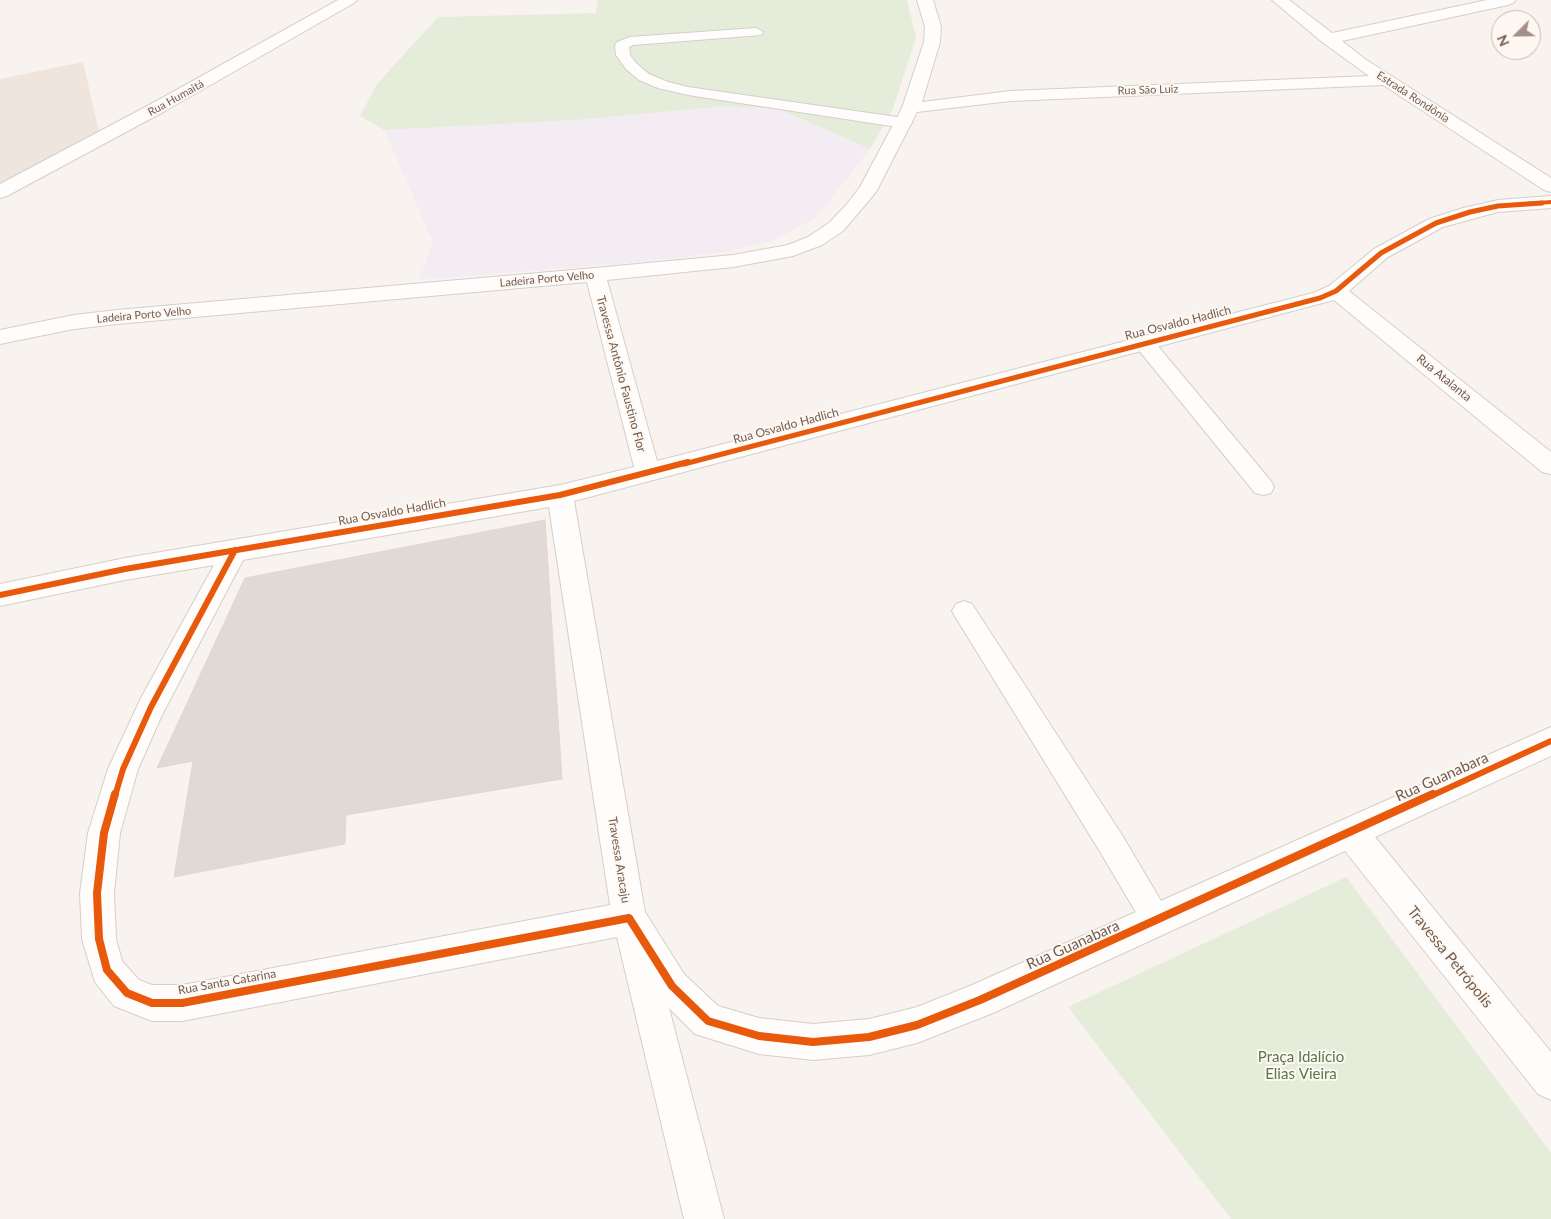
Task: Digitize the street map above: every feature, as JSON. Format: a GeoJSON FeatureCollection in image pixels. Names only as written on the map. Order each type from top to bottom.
{"type":"FeatureCollection","features":[{"type":"Feature","properties":{"kind":"street","name":"Rua Humaitá"},"geometry":{"type":"LineString","coordinates":[[0,192],[160,107],[349,0]]}},
{"type":"Feature","properties":{"kind":"street","name":"Ladeira Porto Velho"},"geometry":{"type":"LineString","coordinates":[[0,337],[74,322],[117,317],[595,275],[764,257],[793,250],[815,241],[836,227],[854,208],[869,188],[908,116],[932,42],[933,27],[925,0]]}},
{"type":"Feature","properties":{"kind":"street","name":"Estrada Rondônia"},"geometry":{"type":"LineString","coordinates":[[1280,0],[1328,39],[1386,80],[1551,186]]}},
{"type":"Feature","properties":{"kind":"street"},"geometry":{"type":"LineString","coordinates":[[1328,39],[1508,0]]}},
{"type":"Feature","properties":{"kind":"street","name":"Rua São Luiz"},"geometry":{"type":"LineString","coordinates":[[908,116],[1010,96],[1386,80]]}},
{"type":"Feature","properties":{"kind":"street","name":"Rua Osvaldo Hadlich"},"geometry":{"type":"LineString","coordinates":[[0,595],[125,569],[560,496],[1320,298],[1336,291],[1381,253],[1436,224],[1470,212],[1498,206],[1551,202]]}},
{"type":"Feature","properties":{"kind":"street","name":"Travessa Antônio Faustino Flor"},"geometry":{"type":"LineString","coordinates":[[595,275],[648,473]]}},
{"type":"Feature","properties":{"kind":"street","name":"Rua Atalanta"},"geometry":{"type":"LineString","coordinates":[[1336,291],[1551,465]]}},
{"type":"Feature","properties":{"kind":"street","name":"Travessa Aracaju"},"geometry":{"type":"LineString","coordinates":[[560,496],[629,918],[704,1219]]}},
{"type":"Feature","properties":{"kind":"street","name":"Rua Santa Catarina"},"geometry":{"type":"LineString","coordinates":[[235,550],[151,707],[123,769],[104,833],[96,893],[99,939],[107,970],[127,993],[152,1003],[182,1003],[629,918]]}},
{"type":"Feature","properties":{"kind":"street","name":"Rua Guanabara"},"geometry":{"type":"LineString","coordinates":[[629,918],[672,986],[708,1021],[759,1036],[813,1042],[869,1037],[917,1025],[980,1000],[1551,741]]}},
{"type":"Feature","properties":{"kind":"street","name":"Travessa Petrópolis"},"geometry":{"type":"LineString","coordinates":[[1350,832],[1551,1081]]}},
{"type":"Feature","properties":{"kind":"lane"},"geometry":{"type":"LineString","coordinates":[[756,32],[636,40],[622,45],[623,55],[631,66],[644,77],[663,85],[688,91],[908,116]]}},
{"type":"Feature","properties":{"kind":"lane"},"geometry":{"type":"LineString","coordinates":[[1144,344],[1263,487]]}},
{"type":"Feature","properties":{"kind":"lane"},"geometry":{"type":"LineString","coordinates":[[964,611],[1112,845],[1157,921]]}},
{"type":"Feature","properties":{"kind":"shaded area"},"geometry":{"type":"Polygon","coordinates":[[[83,62],[100,136],[0,188],[0,79],[83,62]]]}},
{"type":"Feature","properties":{"kind":"shaded area"},"geometry":{"type":"Polygon","coordinates":[[[717,107],[776,108],[870,149],[817,217],[770,242],[724,252],[642,262],[419,280],[433,242],[384,130],[576,120],[717,107]]]}},
{"type":"Feature","properties":{"kind":"green space"},"geometry":{"type":"Polygon","coordinates":[[[598,0],[907,0],[916,38],[892,111],[870,149],[776,108],[717,107],[576,120],[384,130],[360,116],[377,84],[438,17],[596,13],[598,0]]]}},
{"type":"Feature","properties":{"kind":"green space","name":"Praça Idalício Elias Vieira"},"geometry":{"type":"Polygon","coordinates":[[[1346,877],[1551,1153],[1551,1219],[1231,1219],[1068,1007],[1346,877]]]}},
{"type":"Feature","properties":{"kind":"building"},"geometry":{"type":"Polygon","coordinates":[[[545,520],[562,779],[346,815],[345,844],[174,877],[193,761],[157,768],[245,578],[545,520]]]}},
{"type":"Feature","properties":{"kind":"cycle path"},"geometry":{"type":"LineString","coordinates":[[0,595],[125,569],[560,495],[648,473],[1320,298],[1336,291],[1381,253],[1436,223],[1470,212],[1498,206],[1551,202]]}},
{"type":"Feature","properties":{"kind":"cycle path"},"geometry":{"type":"LineString","coordinates":[[235,550],[151,707],[123,769],[104,833],[97,893],[99,939],[107,970],[127,993],[152,1003],[182,1003],[629,918],[672,986],[708,1021],[759,1036],[813,1042],[869,1037],[917,1025],[980,1000],[1551,741]]}}]}
